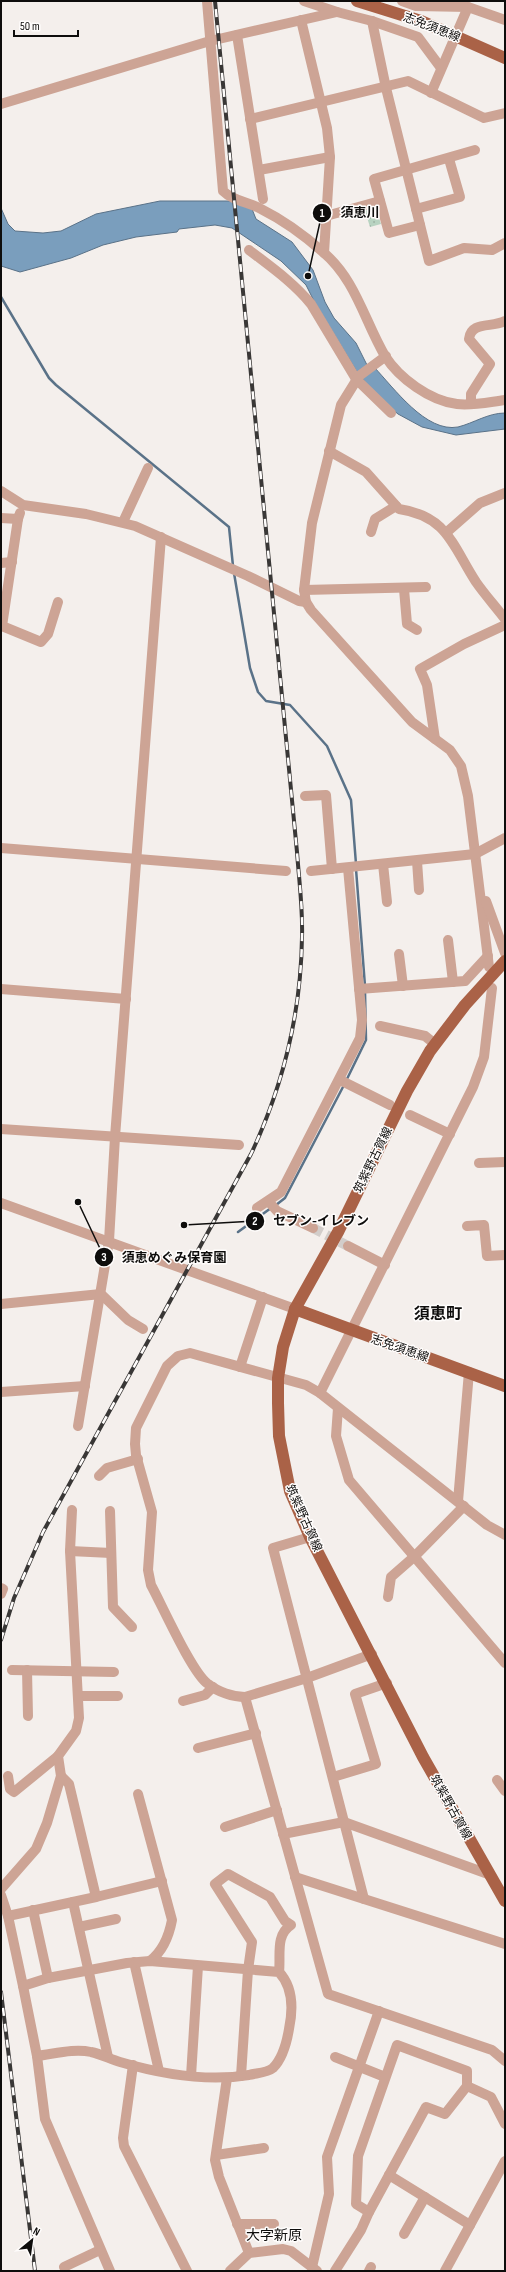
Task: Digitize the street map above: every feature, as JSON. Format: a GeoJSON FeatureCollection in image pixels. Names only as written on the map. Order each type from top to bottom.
{"type":"FeatureCollection","features":[{"type":"Feature","properties":{"kind":"main road","name":"志免須恵線"},"geometry":{"type":"LineString","coordinates":[[357,1],[384,9],[455,35],[505,58]]}},
{"type":"Feature","properties":{"kind":"main road","name":"筑紫野古賀線"},"geometry":{"type":"LineString","coordinates":[[505,961],[465,1005],[436,1044],[407,1091],[338,1232],[295,1309],[283,1347],[278,1378],[278,1436],[282,1460],[290,1491],[310,1537],[387,1683],[423,1757],[488,1874],[505,1901]]}},
{"type":"Feature","properties":{"kind":"main road","name":"志免須恵線"},"geometry":{"type":"LineString","coordinates":[[295,1309],[505,1386]]}},
{"type":"Feature","properties":{"kind":"street"},"geometry":{"type":"LineString","coordinates":[[208,1],[223,191],[228,196],[254,205],[290,226],[324,253],[344,275],[354,290],[384,358],[406,378],[425,392],[456,404],[471,404],[505,400]]}},
{"type":"Feature","properties":{"kind":"street"},"geometry":{"type":"LineString","coordinates":[[304,1],[337,12],[372,20],[418,37],[441,68]]}},
{"type":"Feature","properties":{"kind":"street"},"geometry":{"type":"LineString","coordinates":[[402,1],[416,6],[464,5],[505,20]]}},
{"type":"Feature","properties":{"kind":"street"},"geometry":{"type":"LineString","coordinates":[[431,93],[455,35],[464,5]]}},
{"type":"Feature","properties":{"kind":"street"},"geometry":{"type":"LineString","coordinates":[[1,104],[210,41],[337,12]]}},
{"type":"Feature","properties":{"kind":"street"},"geometry":{"type":"LineString","coordinates":[[301,20],[322,102],[330,158],[324,253]]}},
{"type":"Feature","properties":{"kind":"street"},"geometry":{"type":"LineString","coordinates":[[372,20],[386,88],[429,261],[464,248],[492,250],[505,243]]}},
{"type":"Feature","properties":{"kind":"street"},"geometry":{"type":"LineString","coordinates":[[237,35],[263,199]]}},
{"type":"Feature","properties":{"kind":"street"},"geometry":{"type":"LineString","coordinates":[[250,119],[386,88],[408,81],[484,118],[505,113]]}},
{"type":"Feature","properties":{"kind":"street"},"geometry":{"type":"LineString","coordinates":[[420,225],[389,233],[374,179],[406,168],[449,159],[475,150]]}},
{"type":"Feature","properties":{"kind":"street"},"geometry":{"type":"LineString","coordinates":[[258,170],[330,158]]}},
{"type":"Feature","properties":{"kind":"street"},"geometry":{"type":"LineString","coordinates":[[416,209],[460,197],[449,159]]}},
{"type":"Feature","properties":{"kind":"street"},"geometry":{"type":"LineString","coordinates":[[326,216],[380,201]]}},
{"type":"Feature","properties":{"kind":"street"},"geometry":{"type":"LineString","coordinates":[[249,250],[285,277],[302,293],[311,304],[358,378],[391,413]]}},
{"type":"Feature","properties":{"kind":"street"},"geometry":{"type":"LineString","coordinates":[[471,404],[471,394],[490,364],[469,339],[470,332],[474,328],[505,321]]}},
{"type":"Feature","properties":{"kind":"street"},"geometry":{"type":"LineString","coordinates":[[384,358],[358,378],[341,405],[312,523],[304,590],[306,602],[407,717],[456,757],[465,777],[480,884],[489,967]]}},
{"type":"Feature","properties":{"kind":"street"},"geometry":{"type":"LineString","coordinates":[[329,451],[366,472],[400,509],[414,511],[447,532],[477,583],[505,619]]}},
{"type":"Feature","properties":{"kind":"street"},"geometry":{"type":"LineString","coordinates":[[123,522],[148,468]]}},
{"type":"Feature","properties":{"kind":"street"},"geometry":{"type":"LineString","coordinates":[[1,491],[23,505],[86,514],[123,522],[161,537],[248,576],[299,601],[306,602]]}},
{"type":"Feature","properties":{"kind":"street"},"geometry":{"type":"LineString","coordinates":[[447,532],[480,503],[505,493]]}},
{"type":"Feature","properties":{"kind":"street"},"geometry":{"type":"LineString","coordinates":[[23,505],[18,519],[2,626],[41,642],[48,634],[58,602]]}},
{"type":"Feature","properties":{"kind":"street"},"geometry":{"type":"LineString","coordinates":[[371,532],[375,519],[396,506]]}},
{"type":"Feature","properties":{"kind":"street"},"geometry":{"type":"LineString","coordinates":[[1,518],[18,519]]}},
{"type":"Feature","properties":{"kind":"street"},"geometry":{"type":"LineString","coordinates":[[78,1426],[109,1241],[115,1137],[161,537]]}},
{"type":"Feature","properties":{"kind":"street"},"geometry":{"type":"LineString","coordinates":[[1,563],[12,562]]}},
{"type":"Feature","properties":{"kind":"street"},"geometry":{"type":"LineString","coordinates":[[304,590],[355,588],[404,589],[426,587]]}},
{"type":"Feature","properties":{"kind":"street"},"geometry":{"type":"LineString","coordinates":[[404,589],[407,624],[417,630]]}},
{"type":"Feature","properties":{"kind":"street"},"geometry":{"type":"LineString","coordinates":[[434,739],[427,685],[420,669],[464,644],[505,625]]}},
{"type":"Feature","properties":{"kind":"street"},"geometry":{"type":"LineString","coordinates":[[305,796],[326,795],[332,870]]}},
{"type":"Feature","properties":{"kind":"street"},"geometry":{"type":"LineString","coordinates":[[311,871],[475,854],[505,838]]}},
{"type":"Feature","properties":{"kind":"street"},"geometry":{"type":"LineString","coordinates":[[1,848],[286,871]]}},
{"type":"Feature","properties":{"kind":"street"},"geometry":{"type":"LineString","coordinates":[[417,861],[419,890]]}},
{"type":"Feature","properties":{"kind":"street"},"geometry":{"type":"LineString","coordinates":[[383,864],[387,902]]}},
{"type":"Feature","properties":{"kind":"street"},"geometry":{"type":"LineString","coordinates":[[257,1208],[269,1202],[282,1192],[357,1048],[362,1030],[348,868]]}},
{"type":"Feature","properties":{"kind":"street"},"geometry":{"type":"LineString","coordinates":[[480,884],[505,953]]}},
{"type":"Feature","properties":{"kind":"street"},"geometry":{"type":"LineString","coordinates":[[448,940],[452,982]]}},
{"type":"Feature","properties":{"kind":"street"},"geometry":{"type":"LineString","coordinates":[[399,954],[403,986]]}},
{"type":"Feature","properties":{"kind":"street"},"geometry":{"type":"LineString","coordinates":[[359,989],[465,981],[488,956]]}},
{"type":"Feature","properties":{"kind":"street"},"geometry":{"type":"LineString","coordinates":[[320,1393],[473,1087],[484,1057],[492,988]]}},
{"type":"Feature","properties":{"kind":"street"},"geometry":{"type":"LineString","coordinates":[[1,989],[126,999]]}},
{"type":"Feature","properties":{"kind":"street"},"geometry":{"type":"LineString","coordinates":[[380,1026],[425,1036],[436,1044]]}},
{"type":"Feature","properties":{"kind":"street"},"geometry":{"type":"LineString","coordinates":[[340,1080],[390,1105]]}},
{"type":"Feature","properties":{"kind":"street"},"geometry":{"type":"LineString","coordinates":[[410,1115],[450,1134]]}},
{"type":"Feature","properties":{"kind":"street"},"geometry":{"type":"LineString","coordinates":[[1,1129],[239,1145]]}},
{"type":"Feature","properties":{"kind":"street"},"geometry":{"type":"LineString","coordinates":[[479,1163],[505,1162]]}},
{"type":"Feature","properties":{"kind":"street"},"geometry":{"type":"LineString","coordinates":[[269,1202],[277,1211],[313,1228]]}},
{"type":"Feature","properties":{"kind":"street"},"geometry":{"type":"LineString","coordinates":[[1,1203],[109,1241],[211,1280],[295,1309]]}},
{"type":"Feature","properties":{"kind":"street"},"geometry":{"type":"LineString","coordinates":[[468,1226],[484,1225],[487,1256],[505,1255]]}},
{"type":"Feature","properties":{"kind":"street"},"geometry":{"type":"LineString","coordinates":[[348,1246],[385,1265]]}},
{"type":"Feature","properties":{"kind":"street"},"geometry":{"type":"LineString","coordinates":[[1,1304],[101,1294],[128,1320],[143,1329]]}},
{"type":"Feature","properties":{"kind":"street"},"geometry":{"type":"LineString","coordinates":[[240,1367],[263,1297]]}},
{"type":"Feature","properties":{"kind":"street"},"geometry":{"type":"LineString","coordinates":[[372,1654],[307,1678],[245,1697],[236,1697],[207,1684],[196,1669],[151,1585],[148,1570],[152,1512],[135,1444],[136,1428],[167,1366],[178,1356],[190,1353],[306,1385],[320,1393],[487,1525],[505,1535]]}},
{"type":"Feature","properties":{"kind":"street"},"geometry":{"type":"LineString","coordinates":[[388,1597],[391,1577],[415,1556],[461,1504],[469,1372]]}},
{"type":"Feature","properties":{"kind":"street"},"geometry":{"type":"LineString","coordinates":[[1,1392],[85,1386]]}},
{"type":"Feature","properties":{"kind":"street"},"geometry":{"type":"LineString","coordinates":[[338,1408],[336,1436],[349,1480],[505,1663]]}},
{"type":"Feature","properties":{"kind":"street"},"geometry":{"type":"LineString","coordinates":[[99,1476],[107,1468],[138,1459]]}},
{"type":"Feature","properties":{"kind":"street"},"geometry":{"type":"LineString","coordinates":[[8,1776],[10,1789],[14,1792],[58,1756],[76,1731],[79,1718],[70,1551],[72,1510]]}},
{"type":"Feature","properties":{"kind":"street"},"geometry":{"type":"LineString","coordinates":[[110,1511],[113,1607],[132,1627]]}},
{"type":"Feature","properties":{"kind":"street"},"geometry":{"type":"LineString","coordinates":[[310,1537],[273,1548],[364,1899]]}},
{"type":"Feature","properties":{"kind":"street"},"geometry":{"type":"LineString","coordinates":[[70,1551],[111,1553]]}},
{"type":"Feature","properties":{"kind":"street"},"geometry":{"type":"LineString","coordinates":[[1,1588],[3,1589],[1,1594]]}},
{"type":"Feature","properties":{"kind":"street"},"geometry":{"type":"LineString","coordinates":[[12,1670],[114,1672]]}},
{"type":"Feature","properties":{"kind":"street"},"geometry":{"type":"LineString","coordinates":[[27,1670],[28,1716]]}},
{"type":"Feature","properties":{"kind":"street"},"geometry":{"type":"LineString","coordinates":[[333,1777],[376,1764],[355,1694],[387,1683]]}},
{"type":"Feature","properties":{"kind":"street"},"geometry":{"type":"LineString","coordinates":[[183,1701],[205,1695],[213,1687]]}},
{"type":"Feature","properties":{"kind":"street"},"geometry":{"type":"LineString","coordinates":[[78,1696],[118,1696]]}},
{"type":"Feature","properties":{"kind":"street"},"geometry":{"type":"LineString","coordinates":[[245,1697],[328,1994],[492,2050],[505,2061]]}},
{"type":"Feature","properties":{"kind":"street"},"geometry":{"type":"LineString","coordinates":[[198,1748],[256,1733]]}},
{"type":"Feature","properties":{"kind":"street"},"geometry":{"type":"LineString","coordinates":[[1,1889],[36,1849],[47,1823],[60,1776],[58,1756]]}},
{"type":"Feature","properties":{"kind":"street"},"geometry":{"type":"LineString","coordinates":[[60,1776],[69,1784],[96,1898]]}},
{"type":"Feature","properties":{"kind":"street"},"geometry":{"type":"LineString","coordinates":[[496,1780],[505,1791]]}},
{"type":"Feature","properties":{"kind":"street"},"geometry":{"type":"LineString","coordinates":[[138,1794],[172,1920],[169,1936],[156,1956],[150,1961]]}},
{"type":"Feature","properties":{"kind":"street"},"geometry":{"type":"LineString","coordinates":[[224,1827],[277,1810]]}},
{"type":"Feature","properties":{"kind":"street"},"geometry":{"type":"LineString","coordinates":[[283,1834],[344,1822],[488,1874]]}},
{"type":"Feature","properties":{"kind":"street"},"geometry":{"type":"LineString","coordinates":[[241,2076],[248,1970],[252,1942],[215,1884],[228,1874],[270,1897],[285,1921],[291,1925]]}},
{"type":"Feature","properties":{"kind":"street"},"geometry":{"type":"LineString","coordinates":[[295,1877],[505,1944]]}},
{"type":"Feature","properties":{"kind":"street"},"geometry":{"type":"LineString","coordinates":[[8,1916],[96,1898],[162,1881]]}},
{"type":"Feature","properties":{"kind":"street"},"geometry":{"type":"LineString","coordinates":[[1,1895],[8,1916],[37,2056],[45,2119],[56,2149],[80,2198],[100,2250],[110,2271]]}},
{"type":"Feature","properties":{"kind":"street"},"geometry":{"type":"LineString","coordinates":[[73,1902],[108,2057]]}},
{"type":"Feature","properties":{"kind":"street"},"geometry":{"type":"LineString","coordinates":[[33,1910],[48,1978]]}},
{"type":"Feature","properties":{"kind":"street"},"geometry":{"type":"LineString","coordinates":[[79,1927],[116,1919]]}},
{"type":"Feature","properties":{"kind":"street"},"geometry":{"type":"LineString","coordinates":[[279,1972],[281,1958],[280,1938],[285,1929],[291,1925],[307,1920]]}},
{"type":"Feature","properties":{"kind":"street"},"geometry":{"type":"LineString","coordinates":[[23,1986],[48,1978],[88,1972],[134,1962],[150,1961],[279,1972],[284,1977],[292,2002],[289,2030],[282,2055],[272,2069],[241,2076],[227,2078],[178,2076],[78,2050],[37,2056]]}},
{"type":"Feature","properties":{"kind":"street"},"geometry":{"type":"LineString","coordinates":[[134,1962],[159,2071]]}},
{"type":"Feature","properties":{"kind":"street"},"geometry":{"type":"LineString","coordinates":[[191,2076],[198,1966]]}},
{"type":"Feature","properties":{"kind":"street"},"geometry":{"type":"LineString","coordinates":[[230,2271],[249,2253],[283,2249],[291,2251],[315,2269],[329,2194],[327,2157],[379,2011]]}},
{"type":"Feature","properties":{"kind":"street"},"geometry":{"type":"LineString","coordinates":[[335,2271],[361,2230],[369,2212],[426,2107],[445,2114],[466,2086],[467,2071],[397,2045],[358,2156],[356,2204],[369,2212]]}},
{"type":"Feature","properties":{"kind":"street"},"geometry":{"type":"LineString","coordinates":[[335,2057],[385,2077]]}},
{"type":"Feature","properties":{"kind":"street"},"geometry":{"type":"LineString","coordinates":[[133,2064],[123,2138],[124,2146],[187,2271]]}},
{"type":"Feature","properties":{"kind":"street"},"geometry":{"type":"LineString","coordinates":[[227,2078],[216,2155],[219,2176],[249,2253]]}},
{"type":"Feature","properties":{"kind":"street"},"geometry":{"type":"LineString","coordinates":[[466,2086],[491,2097],[505,2124]]}},
{"type":"Feature","properties":{"kind":"street"},"geometry":{"type":"LineString","coordinates":[[216,2155],[264,2148]]}},
{"type":"Feature","properties":{"kind":"street"},"geometry":{"type":"LineString","coordinates":[[445,2271],[505,2161]]}},
{"type":"Feature","properties":{"kind":"street"},"geometry":{"type":"LineString","coordinates":[[389,2175],[470,2225]]}},
{"type":"Feature","properties":{"kind":"street"},"geometry":{"type":"LineString","coordinates":[[404,2234],[425,2197]]}},
{"type":"Feature","properties":{"kind":"street"},"geometry":{"type":"LineString","coordinates":[[237,2224],[274,2224]]}},
{"type":"Feature","properties":{"kind":"street"},"geometry":{"type":"LineString","coordinates":[[64,2267],[100,2250]]}},
{"type":"Feature","properties":{"kind":"green space"},"geometry":{"type":"Polygon","coordinates":[[[372,208],[377,212],[381,224],[370,227],[365,211],[372,208]]]}},
{"type":"Feature","properties":{"kind":"water"},"geometry":{"type":"Polygon","coordinates":[[[160,201],[230,201],[252,209],[256,219],[292,242],[313,270],[325,302],[334,318],[356,343],[367,365],[374,367],[412,407],[434,423],[446,427],[458,427],[487,416],[505,413],[505,429],[456,435],[422,427],[398,414],[377,397],[357,372],[315,303],[306,285],[281,261],[232,228],[215,225],[179,229],[177,232],[136,237],[103,245],[71,258],[20,272],[1,266],[1,208],[8,224],[15,231],[43,233],[61,231],[96,214],[160,201]]]}},
{"type":"Feature","properties":{"kind":"waterway"},"geometry":{"type":"LineString","coordinates":[[1,297],[49,378],[229,527],[233,566]]}},
{"type":"Feature","properties":{"kind":"waterway"},"geometry":{"type":"LineString","coordinates":[[234,573],[250,668],[258,692],[266,701],[290,705],[327,746],[351,800],[356,864]]}},
{"type":"Feature","properties":{"kind":"waterway"},"geometry":{"type":"LineString","coordinates":[[356,869],[365,986]]}},
{"type":"Feature","properties":{"kind":"waterway"},"geometry":{"type":"LineString","coordinates":[[346,1081],[366,1040],[365,991]]}},
{"type":"Feature","properties":{"kind":"waterway"},"geometry":{"type":"LineString","coordinates":[[276,1205],[285,1198],[344,1085]]}},
{"type":"Feature","properties":{"kind":"waterway"},"geometry":{"type":"LineString","coordinates":[[238,1232],[271,1208]]}},
{"type":"Feature","properties":{"kind":"tunnel"},"geometry":{"type":"LineString","coordinates":[[313,1228],[348,1246]]}},
{"type":"Feature","properties":{"kind":"railway"},"geometry":{"type":"LineString","coordinates":[[1,1640],[14,1598],[43,1532],[251,1154],[281,1075],[294,1021],[298,993],[302,937],[301,894],[215,1]]}},
{"type":"Feature","properties":{"kind":"railway"},"geometry":{"type":"LineString","coordinates":[[1,1992],[35,2271]]}},
{"type":"Feature","properties":{"kind":"place","name":"須恵川"},"geometry":{"type":"Point","coordinates":[308,276]}},
{"type":"Feature","properties":{"kind":"place","name":"須恵めぐみ保育園"},"geometry":{"type":"Point","coordinates":[78,1202]}},
{"type":"Feature","properties":{"kind":"place","name":"セブン-イレブン"},"geometry":{"type":"Point","coordinates":[184,1225]}},
{"type":"Feature","properties":{"kind":"district","name":"須恵町"},"geometry":{"type":"Point","coordinates":[438,1313]}},
{"type":"Feature","properties":{"kind":"district","name":"大字新原"},"geometry":{"type":"Point","coordinates":[274,2235]}}]}
